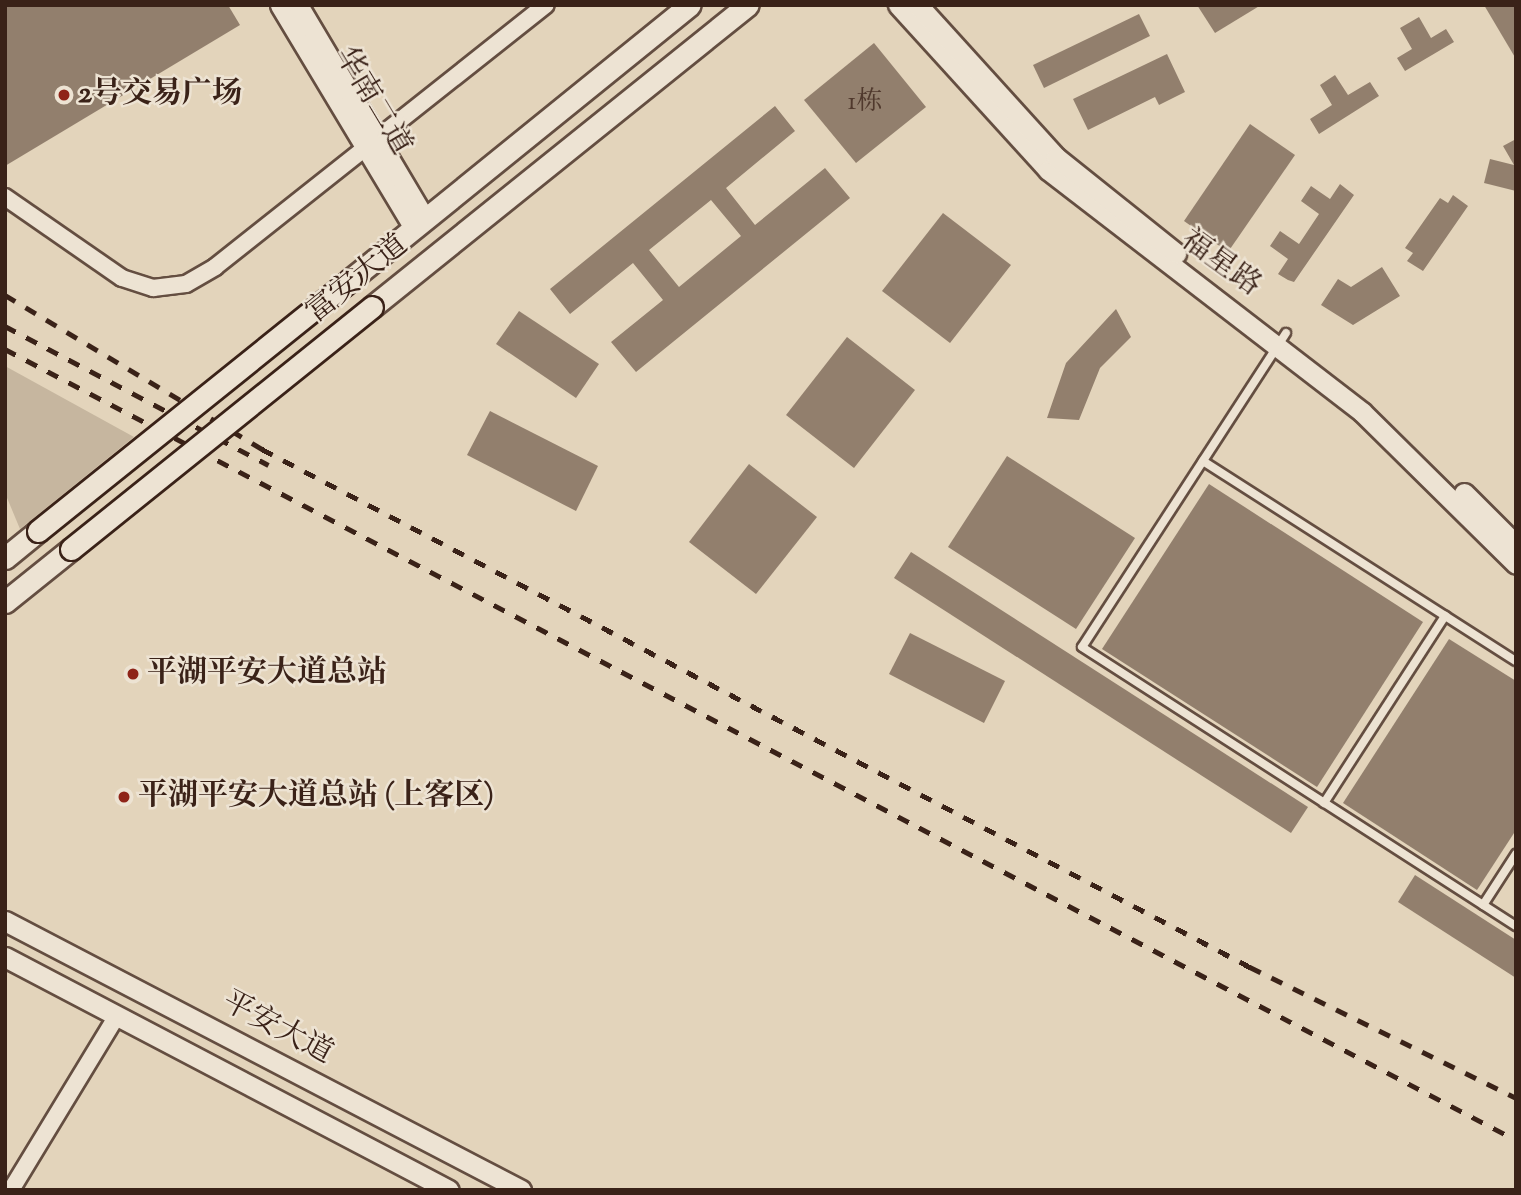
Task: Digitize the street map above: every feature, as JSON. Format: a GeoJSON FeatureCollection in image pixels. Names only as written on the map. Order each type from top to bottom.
{"type":"FeatureCollection","features":[{"type":"Feature","properties":{"kind":"main road","name":"富安大道"},"geometry":{"type":"LineString","coordinates":[[5,558],[690,5]]}},
{"type":"Feature","properties":{"kind":"main road","name":"富安大道"},"geometry":{"type":"LineString","coordinates":[[5,602],[372,307],[721,13],[748,5]]}},
{"type":"Feature","properties":{"kind":"street","name":"华南二道"},"geometry":{"type":"LineString","coordinates":[[280,5],[372,144]]}},
{"type":"Feature","properties":{"kind":"street","name":"华南二道"},"geometry":{"type":"LineString","coordinates":[[298,5],[372,144],[419,223]]}},
{"type":"Feature","properties":{"kind":"street"},"geometry":{"type":"LineString","coordinates":[[5,197],[122,278],[169,288],[215,267],[546,5]]}},
{"type":"Feature","properties":{"kind":"street","name":"福星路"},"geometry":{"type":"LineString","coordinates":[[898,5],[1048,170],[1385,415],[1516,545]]}},
{"type":"Feature","properties":{"kind":"street","name":"福星路"},"geometry":{"type":"LineString","coordinates":[[918,5],[1056,157],[1282,339],[1386,433],[1516,564]]}},
{"type":"Feature","properties":{"kind":"street","name":"平安大道"},"geometry":{"type":"LineString","coordinates":[[5,921],[521,1190]]}},
{"type":"Feature","properties":{"kind":"street","name":"平安大道"},"geometry":{"type":"LineString","coordinates":[[5,957],[449,1190]]}},
{"type":"Feature","properties":{"kind":"street"},"geometry":{"type":"LineString","coordinates":[[11,1190],[117,1016]]}},
{"type":"Feature","properties":{"kind":"lane"},"geometry":{"type":"LineString","coordinates":[[1282,339],[1082,647],[1516,926]]}},
{"type":"Feature","properties":{"kind":"lane"},"geometry":{"type":"LineString","coordinates":[[1203,461],[1516,661]]}},
{"type":"Feature","properties":{"kind":"lane"},"geometry":{"type":"LineString","coordinates":[[1324,803],[1446,616]]}},
{"type":"Feature","properties":{"kind":"lane"},"geometry":{"type":"LineString","coordinates":[[1483,905],[1516,854]]}},
{"type":"Feature","properties":{"kind":"shaded area"},"geometry":{"type":"Polygon","coordinates":[[[5,366],[134,437],[20,529],[5,493],[5,366]]]}},
{"type":"Feature","properties":{"kind":"building","name":"2号交易广场"},"geometry":{"type":"Polygon","coordinates":[[[5,5],[228,5],[240,25],[5,166],[5,5]]]}},
{"type":"Feature","properties":{"kind":"building"},"geometry":{"type":"Polygon","coordinates":[[[1197,5],[1261,5],[1215,33],[1197,5]]]}},
{"type":"Feature","properties":{"kind":"building"},"geometry":{"type":"Polygon","coordinates":[[[1484,5],[1516,5],[1516,59],[1484,5]]]}},
{"type":"Feature","properties":{"kind":"building"},"geometry":{"type":"Polygon","coordinates":[[[1139,14],[1150,36],[1044,88],[1033,65],[1139,14]]]}},
{"type":"Feature","properties":{"kind":"building"},"geometry":{"type":"Polygon","coordinates":[[[1419,17],[1431,38],[1446,29],[1454,42],[1405,71],[1397,58],[1412,49],[1400,28],[1419,17]]]}},
{"type":"Feature","properties":{"kind":"building"},"geometry":{"type":"Polygon","coordinates":[[[874,43],[926,107],[856,163],[804,100],[874,43]]]}},
{"type":"Feature","properties":{"kind":"building"},"geometry":{"type":"Polygon","coordinates":[[[1167,54],[1185,92],[1159,105],[1155,97],[1088,130],[1073,99],[1167,54]]]}},
{"type":"Feature","properties":{"kind":"building"},"geometry":{"type":"Polygon","coordinates":[[[1335,75],[1348,95],[1370,82],[1379,96],[1319,134],[1310,119],[1332,105],[1320,85],[1335,75]]]}},
{"type":"Feature","properties":{"kind":"building"},"geometry":{"type":"Polygon","coordinates":[[[775,106],[795,131],[726,188],[755,225],[825,168],[850,198],[636,372],[611,342],[663,300],[633,263],[570,314],[550,289],[775,106]],[[711,200],[649,250],[679,287],[741,236],[711,200]]]}},
{"type":"Feature","properties":{"kind":"building"},"geometry":{"type":"Polygon","coordinates":[[[1250,124],[1295,155],[1228,252],[1184,221],[1250,124]]]}},
{"type":"Feature","properties":{"kind":"building"},"geometry":{"type":"Polygon","coordinates":[[[1516,139],[1516,191],[1484,183],[1490,159],[1514,165],[1503,146],[1516,139]]]}},
{"type":"Feature","properties":{"kind":"building"},"geometry":{"type":"Polygon","coordinates":[[[1340,184],[1354,195],[1294,282],[1278,274],[1288,259],[1270,246],[1280,231],[1299,244],[1319,214],[1301,201],[1311,186],[1330,199],[1340,184]]]}},
{"type":"Feature","properties":{"kind":"building"},"geometry":{"type":"Polygon","coordinates":[[[1453,195],[1468,206],[1423,271],[1407,261],[1413,253],[1405,248],[1440,198],[1448,203],[1453,195]]]}},
{"type":"Feature","properties":{"kind":"building"},"geometry":{"type":"Polygon","coordinates":[[[943,213],[1011,265],[950,343],[882,291],[943,213]]]}},
{"type":"Feature","properties":{"kind":"building"},"geometry":{"type":"Polygon","coordinates":[[[1382,267],[1400,296],[1353,325],[1321,305],[1338,279],[1351,287],[1382,267]]]}},
{"type":"Feature","properties":{"kind":"building"},"geometry":{"type":"Polygon","coordinates":[[[1116,309],[1131,337],[1100,368],[1079,420],[1047,418],[1066,363],[1116,309]]]}},
{"type":"Feature","properties":{"kind":"building"},"geometry":{"type":"Polygon","coordinates":[[[519,311],[599,364],[576,398],[496,344],[519,311]]]}},
{"type":"Feature","properties":{"kind":"building"},"geometry":{"type":"Polygon","coordinates":[[[847,337],[915,390],[854,468],[786,415],[847,337]]]}},
{"type":"Feature","properties":{"kind":"building"},"geometry":{"type":"Polygon","coordinates":[[[490,411],[598,466],[576,511],[467,455],[490,411]]]}},
{"type":"Feature","properties":{"kind":"building"},"geometry":{"type":"Polygon","coordinates":[[[1007,456],[1135,538],[1076,629],[948,547],[1007,456]]]}},
{"type":"Feature","properties":{"kind":"building"},"geometry":{"type":"Polygon","coordinates":[[[749,464],[817,517],[756,594],[689,542],[749,464]]]}},
{"type":"Feature","properties":{"kind":"building"},"geometry":{"type":"Polygon","coordinates":[[[1209,484],[1423,622],[1317,787],[1102,649],[1209,484]]]}},
{"type":"Feature","properties":{"kind":"building"},"geometry":{"type":"Polygon","coordinates":[[[911,552],[1308,807],[1291,833],[894,578],[911,552]]]}},
{"type":"Feature","properties":{"kind":"building"},"geometry":{"type":"Polygon","coordinates":[[[910,633],[1005,681],[984,723],[889,674],[910,633]]]}},
{"type":"Feature","properties":{"kind":"building"},"geometry":{"type":"Polygon","coordinates":[[[1449,639],[1516,681],[1516,830],[1477,890],[1343,803],[1449,639]]]}},
{"type":"Feature","properties":{"kind":"building"},"geometry":{"type":"Polygon","coordinates":[[[1415,875],[1516,940],[1516,978],[1398,902],[1415,875]]]}},
{"type":"Feature","properties":{"kind":"railway"},"geometry":{"type":"LineString","coordinates":[[5,295],[262,449],[1250,967],[1516,1098]]}},
{"type":"Feature","properties":{"kind":"railway"},"geometry":{"type":"LineString","coordinates":[[5,326],[269,465]]}},
{"type":"Feature","properties":{"kind":"railway"},"geometry":{"type":"LineString","coordinates":[[5,349],[1516,1140]]}},
{"type":"Feature","properties":{"kind":"place","name":"2号交易广场"},"geometry":{"type":"Point","coordinates":[64,95]}},
{"type":"Feature","properties":{"kind":"place","name":"平湖平安大道总站"},"geometry":{"type":"Point","coordinates":[133,674]}},
{"type":"Feature","properties":{"kind":"place","name":"平湖平安大道总站 (上客区)"},"geometry":{"type":"Point","coordinates":[124,797]}}]}
